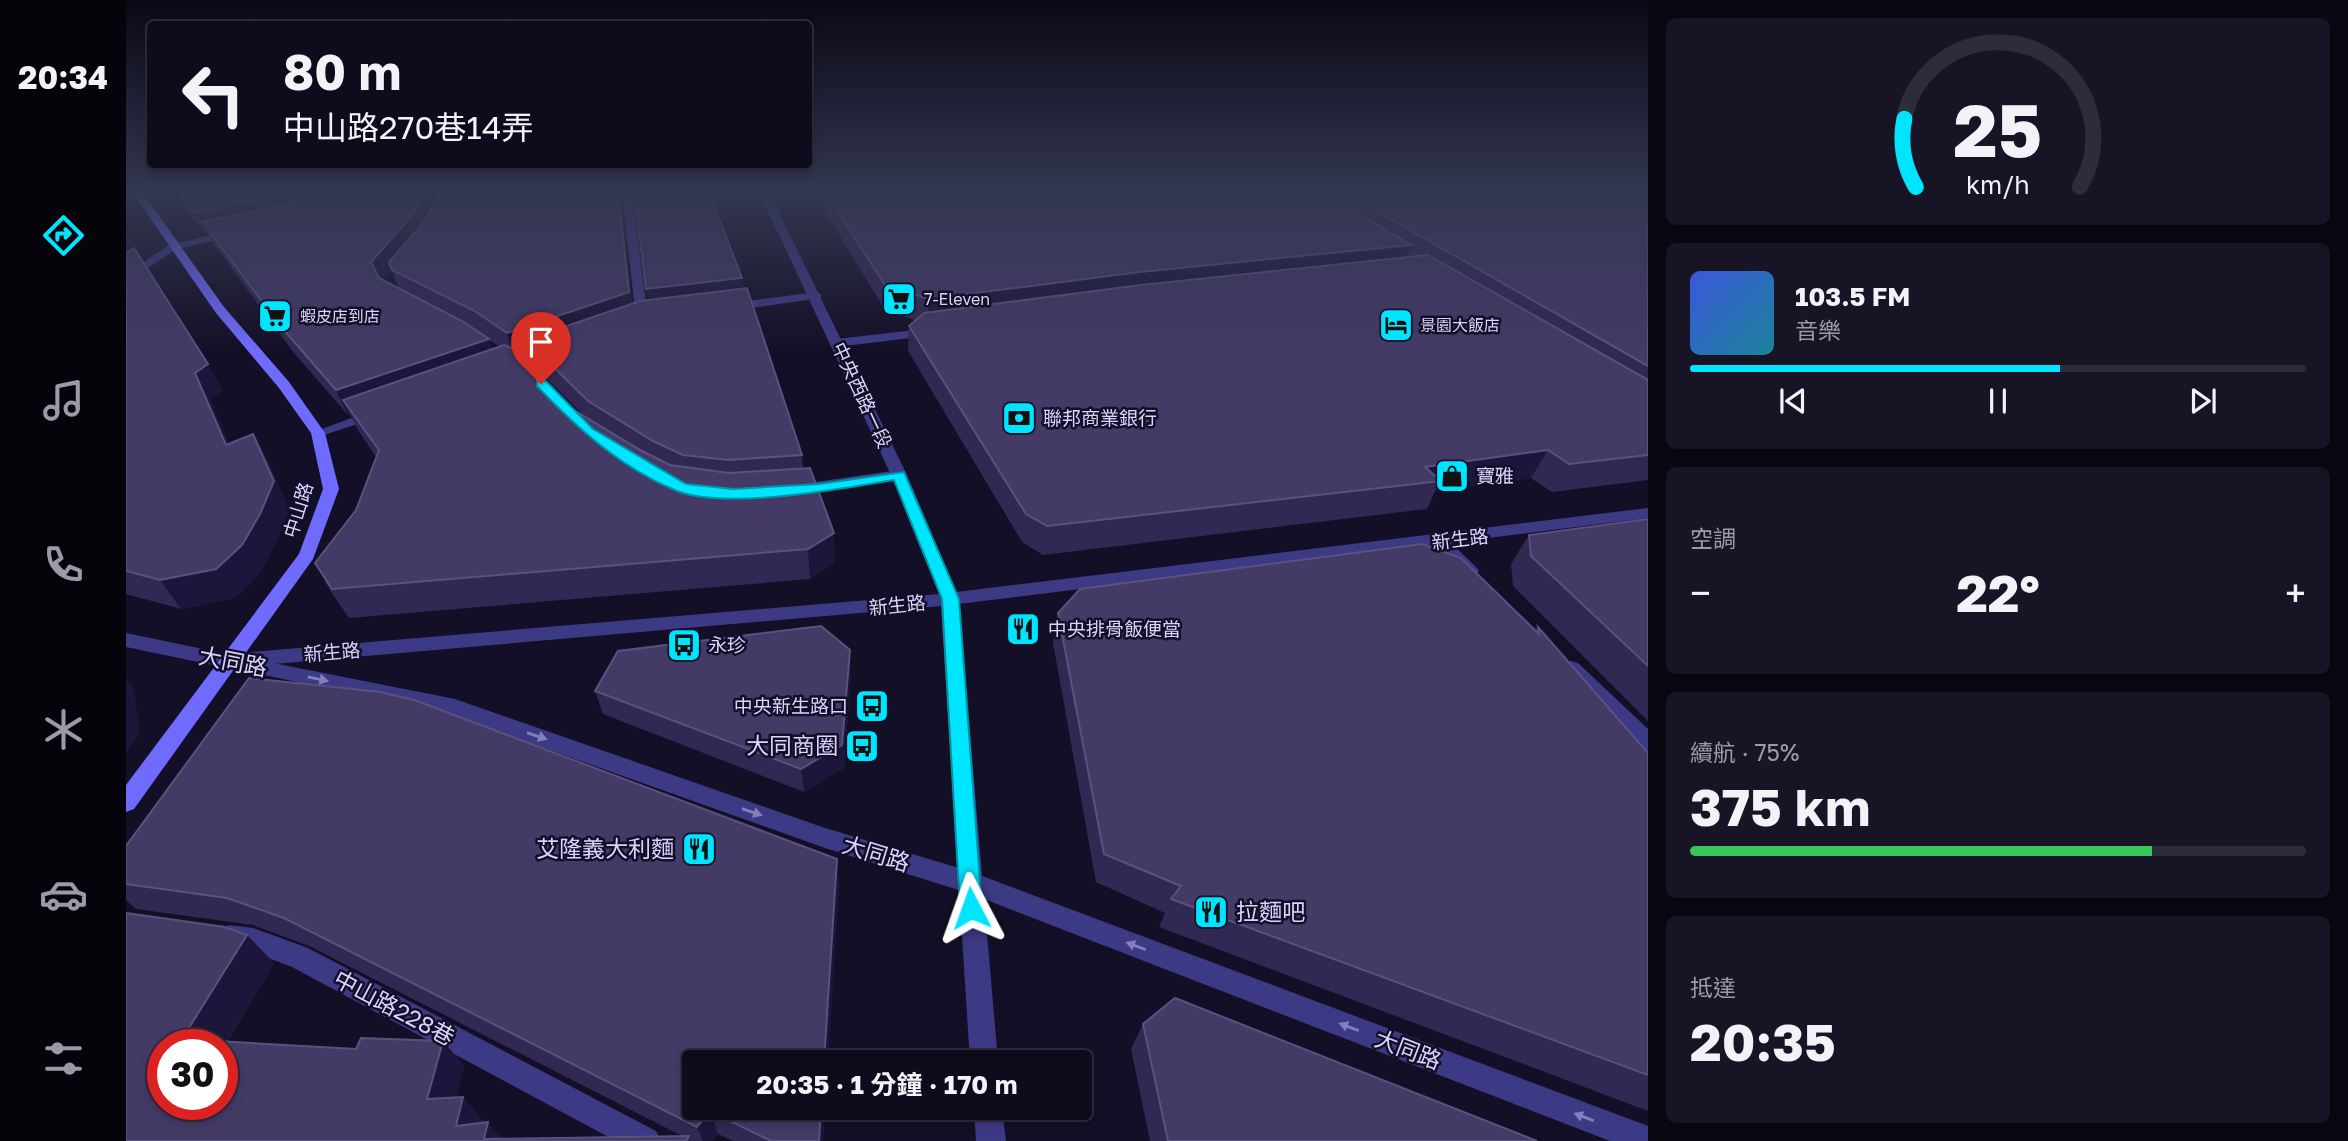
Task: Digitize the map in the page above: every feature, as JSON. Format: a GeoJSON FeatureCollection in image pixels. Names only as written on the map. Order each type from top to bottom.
{"type":"FeatureCollection","features":[{"type":"Feature","properties":{"kind":"main road","name":"中山路"},"geometry":{"type":"LineString","coordinates":[[126,802],[307,555],[331,489],[318,433],[284,385],[220,310],[173,247]]}},
{"type":"Feature","properties":{"kind":"street"},"geometry":{"type":"LineString","coordinates":[[126,279],[173,247],[181,245]]}},
{"type":"Feature","properties":{"kind":"street"},"geometry":{"type":"LineString","coordinates":[[629,324],[648,318],[636,245]]}},
{"type":"Feature","properties":{"kind":"street","name":"中央西路一段"},"geometry":{"type":"LineString","coordinates":[[792,245],[899,475],[950,599],[983,1050]]}},
{"type":"Feature","properties":{"kind":"street"},"geometry":{"type":"LineString","coordinates":[[720,309],[817,296]]}},
{"type":"Feature","properties":{"kind":"street"},"geometry":{"type":"LineString","coordinates":[[837,343],[945,330]]}},
{"type":"Feature","properties":{"kind":"street"},"geometry":{"type":"LineString","coordinates":[[318,433],[396,406]]}},
{"type":"Feature","properties":{"kind":"street"},"geometry":{"type":"LineString","coordinates":[[782,491],[899,475]]}},
{"type":"Feature","properties":{"kind":"street","name":"新生路"},"geometry":{"type":"LineString","coordinates":[[227,661],[950,599],[1440,542],[1648,513]]}},
{"type":"Feature","properties":{"kind":"street"},"geometry":{"type":"LineString","coordinates":[[1440,542],[1479,580]]}},
{"type":"Feature","properties":{"kind":"street","name":"大同路"},"geometry":{"type":"LineString","coordinates":[[126,640],[448,705],[825,838],[969,882],[1648,1141]]}},
{"type":"Feature","properties":{"kind":"street"},"geometry":{"type":"LineString","coordinates":[[1559,656],[1648,742]]}},
{"type":"Feature","properties":{"kind":"street","name":"中山路228巷"},"geometry":{"type":"LineString","coordinates":[[202,933],[253,940],[299,957],[646,1141]]}},
{"type":"Feature","properties":{"kind":"street"},"geometry":{"type":"LineString","coordinates":[[989,1120],[991,1141]]}},
{"type":"Feature","properties":{"kind":"building"},"geometry":{"type":"Polygon","coordinates":[[[220,245],[386,245],[371,262],[379,278],[462,321],[489,339],[336,390],[283,329],[220,245]]]}},
{"type":"Feature","properties":{"kind":"building"},"geometry":{"type":"Polygon","coordinates":[[[404,245],[624,245],[629,292],[507,333],[473,310],[392,270],[389,262],[404,245]]]}},
{"type":"Feature","properties":{"kind":"building"},"geometry":{"type":"Polygon","coordinates":[[[641,245],[729,245],[742,278],[646,289],[641,245]]]}},
{"type":"Feature","properties":{"kind":"building"},"geometry":{"type":"Polygon","coordinates":[[[859,245],[1409,245],[1140,272],[929,299],[885,285],[859,245]]]}},
{"type":"Feature","properties":{"kind":"building"},"geometry":{"type":"Polygon","coordinates":[[[1436,245],[1648,245],[1648,366],[1436,245]]]}},
{"type":"Feature","properties":{"kind":"building"},"geometry":{"type":"Polygon","coordinates":[[[134,248],[208,364],[195,373],[226,445],[253,434],[274,481],[260,514],[242,545],[216,569],[160,580],[126,571],[126,253],[134,248]]]}},
{"type":"Feature","properties":{"kind":"building"},"geometry":{"type":"Polygon","coordinates":[[[1428,255],[1648,380],[1648,455],[1569,464],[1548,450],[1425,467],[1441,481],[1047,526],[1026,514],[909,326],[924,313],[1141,285],[1428,255]]]}},
{"type":"Feature","properties":{"kind":"building"},"geometry":{"type":"Polygon","coordinates":[[[747,288],[802,455],[729,460],[683,455],[653,441],[588,401],[526,340],[640,301],[747,288]]]}},
{"type":"Feature","properties":{"kind":"building"},"geometry":{"type":"Polygon","coordinates":[[[504,345],[512,348],[574,410],[670,465],[729,473],[810,468],[834,533],[808,549],[332,589],[315,563],[356,510],[379,450],[343,400],[504,345]]]}},
{"type":"Feature","properties":{"kind":"building"},"geometry":{"type":"Polygon","coordinates":[[[1648,519],[1648,666],[1531,556],[1529,535],[1648,519]]]}},
{"type":"Feature","properties":{"kind":"building"},"geometry":{"type":"Polygon","coordinates":[[[1422,544],[1461,558],[1539,634],[1538,627],[1648,753],[1648,1075],[1171,899],[1181,886],[1104,854],[1058,613],[1080,589],[1422,544]]]}},
{"type":"Feature","properties":{"kind":"building"},"geometry":{"type":"Polygon","coordinates":[[[821,626],[850,650],[842,745],[801,769],[595,691],[618,651],[821,626]]]}},
{"type":"Feature","properties":{"kind":"building"},"geometry":{"type":"Polygon","coordinates":[[[249,678],[380,692],[414,700],[837,859],[825,1050],[682,1050],[682,1119],[284,918],[227,898],[126,884],[126,846],[249,678]]]}},
{"type":"Feature","properties":{"kind":"building"},"geometry":{"type":"Polygon","coordinates":[[[126,913],[225,927],[247,935],[188,1029],[147,1029],[147,1120],[238,1120],[238,1042],[356,1049],[361,1038],[443,1041],[427,1099],[463,1097],[456,1126],[488,1122],[484,1139],[689,1136],[686,1141],[126,1141],[126,913]]]}},
{"type":"Feature","properties":{"kind":"building"},"geometry":{"type":"Polygon","coordinates":[[[1175,998],[1537,1141],[1168,1141],[1143,1024],[1175,998]]]}},
{"type":"Feature","properties":{"kind":"building"},"geometry":{"type":"Polygon","coordinates":[[[683,1120],[703,1120],[697,1127],[683,1120]]]}},
{"type":"Feature","properties":{"kind":"building"},"geometry":{"type":"Polygon","coordinates":[[[728,1120],[820,1120],[819,1141],[771,1141],[728,1120]]]}},
{"type":"Feature","properties":{"kind":"place","name":"7-Eleven"},"geometry":{"type":"Point","coordinates":[899,299]}},
{"type":"Feature","properties":{"kind":"place","name":"蝦皮店到店"},"geometry":{"type":"Point","coordinates":[275,316]}},
{"type":"Feature","properties":{"kind":"place","name":"景園大飯店"},"geometry":{"type":"Point","coordinates":[1396,325]}},
{"type":"Feature","properties":{"kind":"place","name":"聯邦商業銀行"},"geometry":{"type":"Point","coordinates":[1019,418]}},
{"type":"Feature","properties":{"kind":"place","name":"寶雅"},"geometry":{"type":"Point","coordinates":[1452,476]}},
{"type":"Feature","properties":{"kind":"place","name":"中央排骨飯便當"},"geometry":{"type":"Point","coordinates":[1023,629]}},
{"type":"Feature","properties":{"kind":"place","name":"永珍"},"geometry":{"type":"Point","coordinates":[684,645]}},
{"type":"Feature","properties":{"kind":"place","name":"中央新生路口"},"geometry":{"type":"Point","coordinates":[872,706]}},
{"type":"Feature","properties":{"kind":"place","name":"大同商圈"},"geometry":{"type":"Point","coordinates":[862,746]}},
{"type":"Feature","properties":{"kind":"place","name":"艾隆義大利麵"},"geometry":{"type":"Point","coordinates":[699,849]}},
{"type":"Feature","properties":{"kind":"place","name":"拉麵吧"},"geometry":{"type":"Point","coordinates":[1211,912]}},
{"type":"Feature","properties":{"kind":"route"},"geometry":{"type":"LineString","coordinates":[[541,384],[588,432],[619,449],[652,473],[683,488],[733,494],[819,488],[899,475],[950,599],[971,908]]}}]}
